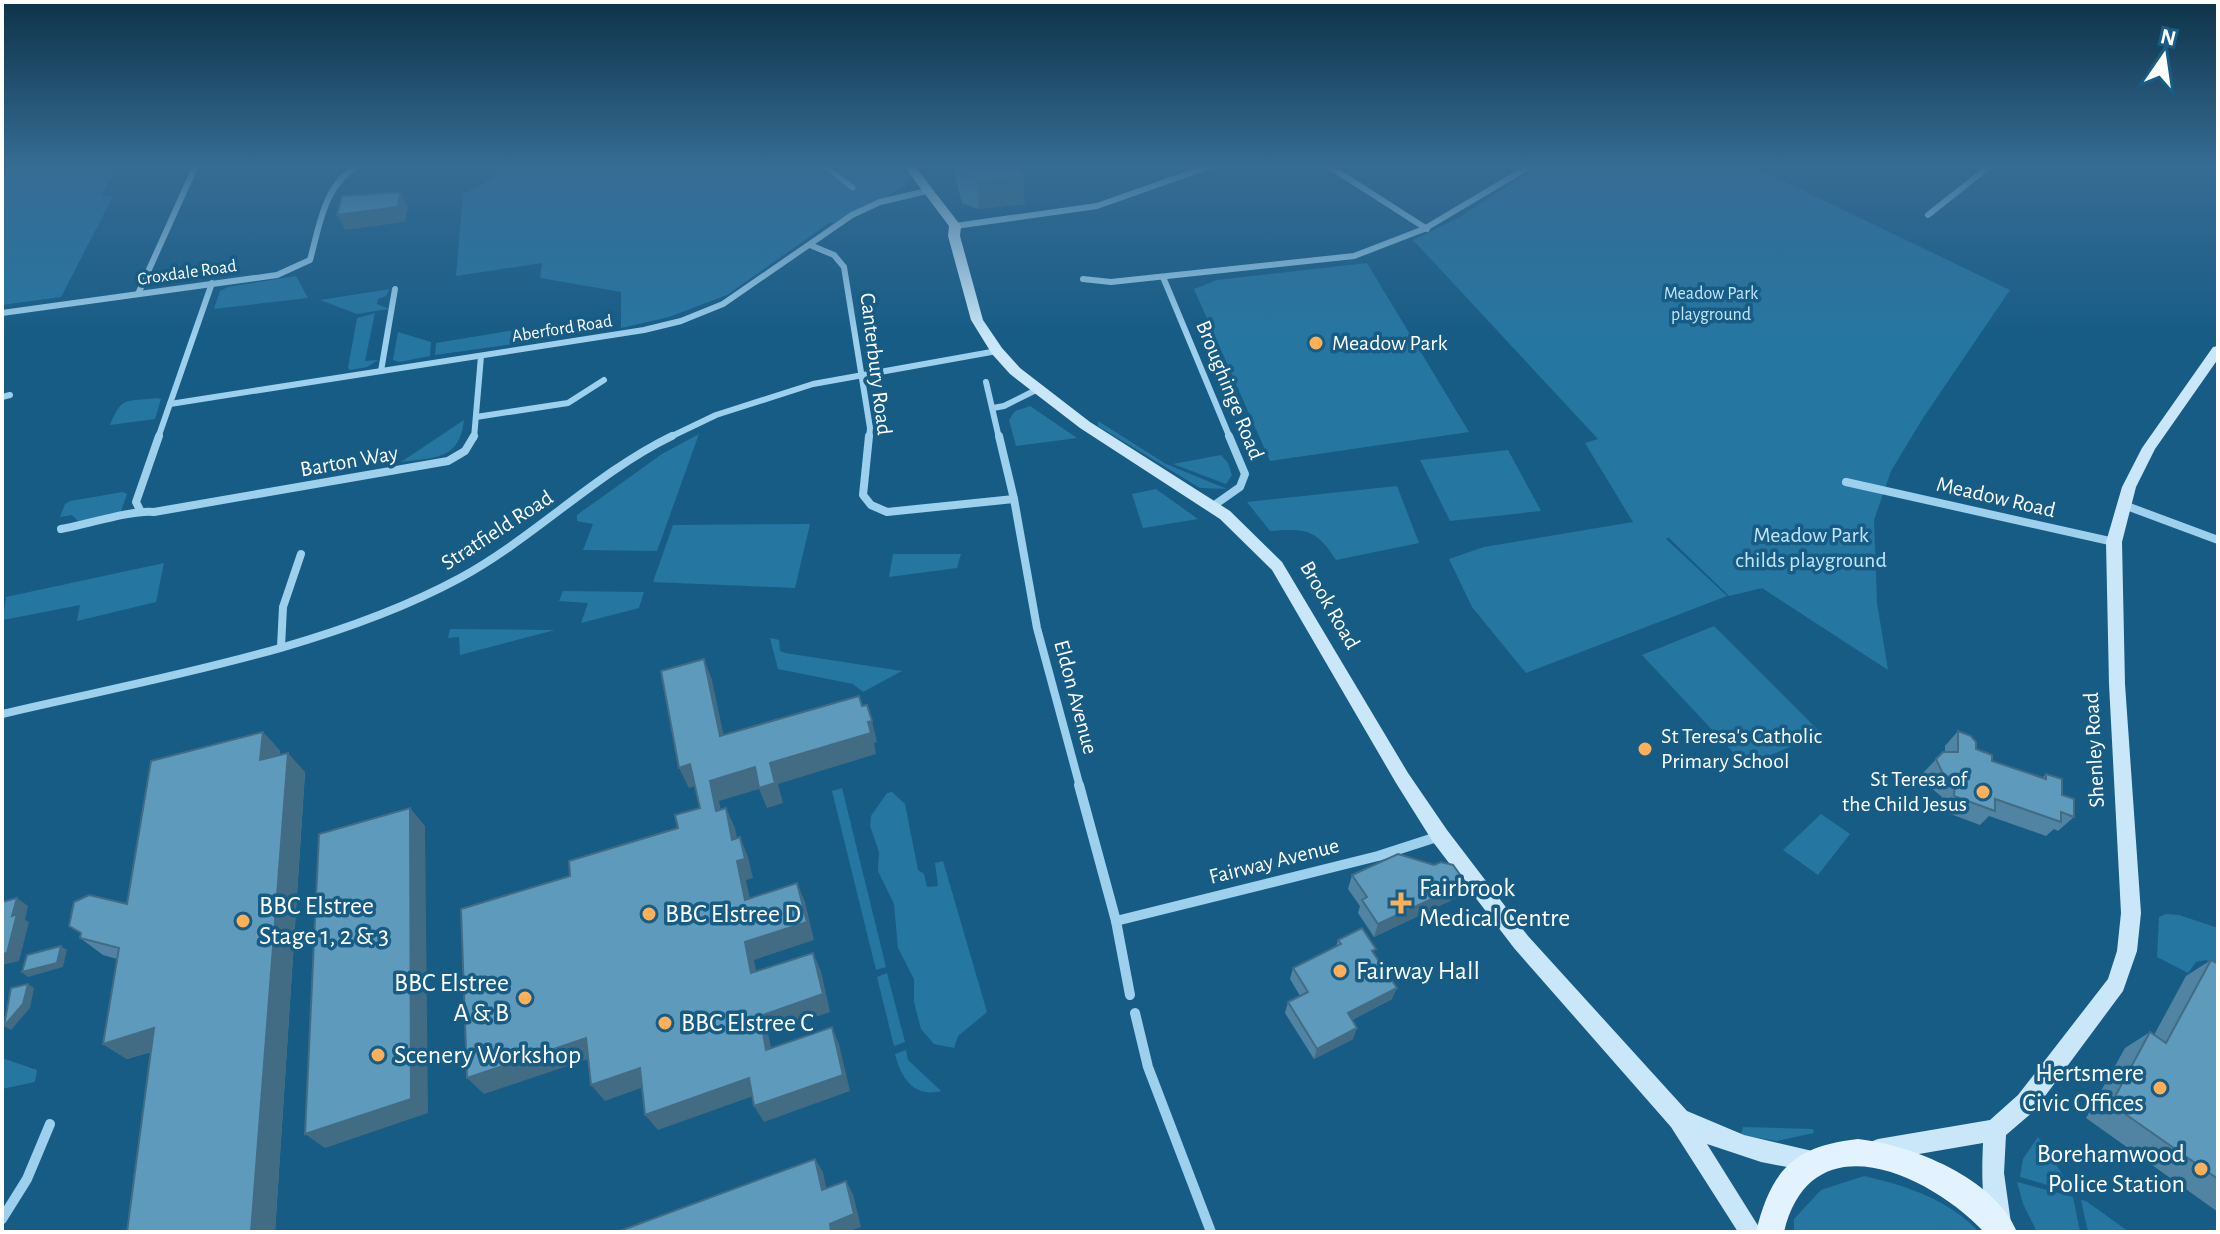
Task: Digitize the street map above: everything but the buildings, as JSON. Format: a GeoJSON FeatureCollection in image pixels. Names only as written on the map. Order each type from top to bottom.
{"type":"FeatureCollection","features":[{"type":"Feature","properties":{"kind":"main road"},"geometry":{"type":"LineString","coordinates":[[1770,1232],[1772,1215],[1781,1192],[1795,1174],[1813,1161],[1842,1152],[1865,1152],[1900,1160],[1937,1176],[1969,1198],[2002,1230]]}},
{"type":"Feature","properties":{"kind":"street"},"geometry":{"type":"LineString","coordinates":[[138,294],[170,223]]}},
{"type":"Feature","properties":{"kind":"street","name":"Croxdale Road"},"geometry":{"type":"LineString","coordinates":[[2,313],[277,275],[310,260],[321,223]]}},
{"type":"Feature","properties":{"kind":"street","name":"Aberford Road"},"geometry":{"type":"LineString","coordinates":[[170,404],[644,330],[681,321],[732,300],[843,223]]}},
{"type":"Feature","properties":{"kind":"street","name":"Brook Road"},"geometry":{"type":"LineString","coordinates":[[952,223],[971,303],[980,326],[997,351],[1036,390],[1213,506],[1253,540],[1277,566],[1402,778],[1440,836],[1521,942],[1679,1119],[1751,1232]]}},
{"type":"Feature","properties":{"kind":"street"},"geometry":{"type":"LineString","coordinates":[[955,226],[979,223]]}},
{"type":"Feature","properties":{"kind":"street"},"geometry":{"type":"LineString","coordinates":[[1417,223],[1427,229]]}},
{"type":"Feature","properties":{"kind":"street"},"geometry":{"type":"LineString","coordinates":[[1083,279],[1111,282],[1354,256],[1439,223]]}},
{"type":"Feature","properties":{"kind":"street","name":"Canterbury Road"},"geometry":{"type":"LineString","coordinates":[[810,245],[842,260],[870,428],[863,495],[871,505],[887,512],[1014,499]]}},
{"type":"Feature","properties":{"kind":"street","name":"Broughinge Road"},"geometry":{"type":"LineString","coordinates":[[1163,277],[1245,474],[1240,487],[1213,506]]}},
{"type":"Feature","properties":{"kind":"street"},"geometry":{"type":"LineString","coordinates":[[140,510],[136,502],[212,283]]}},
{"type":"Feature","properties":{"kind":"street"},"geometry":{"type":"LineString","coordinates":[[381,371],[395,289]]}},
{"type":"Feature","properties":{"kind":"street","name":"Stratfield Road"},"geometry":{"type":"LineString","coordinates":[[2,714],[281,647],[372,618],[458,579],[662,441],[716,415],[770,396],[863,374],[997,351]]}},
{"type":"Feature","properties":{"kind":"street","name":"Barton Way"},"geometry":{"type":"LineString","coordinates":[[61,529],[120,518],[140,510],[154,512],[448,461],[471,445],[481,356]]}},
{"type":"Feature","properties":{"kind":"street","name":"Shenley Road"},"geometry":{"type":"LineString","coordinates":[[1995,1130],[2026,1103],[2090,1022],[2116,984],[2127,951],[2131,913],[2117,697],[2114,542],[2123,505],[2149,448],[2216,358]]}},
{"type":"Feature","properties":{"kind":"street"},"geometry":{"type":"LineString","coordinates":[[476,417],[568,403],[604,380]]}},
{"type":"Feature","properties":{"kind":"street","name":"Eldon Avenue"},"geometry":{"type":"LineString","coordinates":[[986,382],[1014,499],[1037,628],[1116,921],[1130,995]]}},
{"type":"Feature","properties":{"kind":"street"},"geometry":{"type":"LineString","coordinates":[[993,408],[1004,406],[1036,390]]}},
{"type":"Feature","properties":{"kind":"street"},"geometry":{"type":"LineString","coordinates":[[1869,487],[1870,476]]}},
{"type":"Feature","properties":{"kind":"street","name":"Meadow Road"},"geometry":{"type":"LineString","coordinates":[[1846,482],[2114,542]]}},
{"type":"Feature","properties":{"kind":"street"},"geometry":{"type":"LineString","coordinates":[[2123,505],[2218,540]]}},
{"type":"Feature","properties":{"kind":"street"},"geometry":{"type":"LineString","coordinates":[[281,647],[283,607],[301,554]]}},
{"type":"Feature","properties":{"kind":"street","name":"Fairway Avenue"},"geometry":{"type":"LineString","coordinates":[[1116,921],[1378,856],[1440,836]]}},
{"type":"Feature","properties":{"kind":"street"},"geometry":{"type":"LineString","coordinates":[[1135,1013],[1148,1067],[1211,1232]]}},
{"type":"Feature","properties":{"kind":"street","name":"Brook Road"},"geometry":{"type":"LineString","coordinates":[[1679,1119],[1713,1137],[1767,1155],[1813,1161]]}},
{"type":"Feature","properties":{"kind":"street"},"geometry":{"type":"LineString","coordinates":[[2,1218],[27,1179],[50,1124]]}},
{"type":"Feature","properties":{"kind":"street"},"geometry":{"type":"LineString","coordinates":[[1865,1152],[1995,1130],[1993,1173],[2002,1230]]}},
{"type":"Feature","properties":{"kind":"green space"},"geometry":{"type":"Polygon","coordinates":[[[2,223],[99,223],[61,297],[2,305],[2,223]]]}},
{"type":"Feature","properties":{"kind":"green space"},"geometry":{"type":"Polygon","coordinates":[[[461,223],[835,223],[829,223],[727,295],[669,317],[621,328],[621,292],[540,278],[542,263],[456,276],[461,223]]]}},
{"type":"Feature","properties":{"kind":"green space","name":"Meadow Park"},"geometry":{"type":"Polygon","coordinates":[[[1449,223],[1870,223],[2010,290],[1891,471],[1874,520],[1877,603],[1888,670],[1762,588],[1729,596],[1668,537],[1666,539],[1727,596],[1526,673],[1472,607],[1449,559],[1484,547],[1633,522],[1585,443],[1598,439],[1413,240],[1449,223]]]}},
{"type":"Feature","properties":{"kind":"green space","name":"Meadow Park"},"geometry":{"type":"Polygon","coordinates":[[[1367,263],[1469,432],[1270,461],[1194,289],[1217,280],[1367,263]]]}},
{"type":"Feature","properties":{"kind":"green space"},"geometry":{"type":"Polygon","coordinates":[[[296,276],[308,298],[214,309],[220,291],[228,287],[296,276]]]}},
{"type":"Feature","properties":{"kind":"green space"},"geometry":{"type":"Polygon","coordinates":[[[390,289],[386,296],[378,299],[377,304],[389,309],[357,314],[320,300],[390,289]]]}},
{"type":"Feature","properties":{"kind":"green space"},"geometry":{"type":"Polygon","coordinates":[[[375,313],[365,361],[378,360],[367,367],[350,370],[357,318],[375,313]]]}},
{"type":"Feature","properties":{"kind":"green space"},"geometry":{"type":"Polygon","coordinates":[[[531,329],[531,340],[528,342],[435,355],[436,343],[531,329]]]}},
{"type":"Feature","properties":{"kind":"green space"},"geometry":{"type":"Polygon","coordinates":[[[398,332],[431,342],[430,356],[399,362],[393,360],[398,332]]]}},
{"type":"Feature","properties":{"kind":"green space"},"geometry":{"type":"Polygon","coordinates":[[[161,399],[155,419],[110,425],[122,404],[161,399]]]}},
{"type":"Feature","properties":{"kind":"green space"},"geometry":{"type":"Polygon","coordinates":[[[1030,406],[1077,438],[1016,446],[1009,420],[1015,411],[1030,406]]]}},
{"type":"Feature","properties":{"kind":"green space"},"geometry":{"type":"Polygon","coordinates":[[[464,420],[457,443],[451,450],[435,457],[401,462],[464,420]]]}},
{"type":"Feature","properties":{"kind":"green space"},"geometry":{"type":"Polygon","coordinates":[[[1098,421],[1166,464],[1227,489],[1200,488],[1098,426],[1098,421]]]}},
{"type":"Feature","properties":{"kind":"green space"},"geometry":{"type":"Polygon","coordinates":[[[699,434],[657,551],[583,550],[593,524],[577,521],[577,515],[662,454],[699,434]]]}},
{"type":"Feature","properties":{"kind":"green space"},"geometry":{"type":"Polygon","coordinates":[[[1508,450],[1541,511],[1450,521],[1420,460],[1508,450]]]}},
{"type":"Feature","properties":{"kind":"green space"},"geometry":{"type":"Polygon","coordinates":[[[1221,455],[1232,475],[1226,484],[1173,464],[1221,455]]]}},
{"type":"Feature","properties":{"kind":"green space"},"geometry":{"type":"Polygon","coordinates":[[[1397,486],[1419,543],[1336,560],[1316,536],[1292,530],[1270,531],[1247,502],[1397,486]]]}},
{"type":"Feature","properties":{"kind":"green space"},"geometry":{"type":"Polygon","coordinates":[[[1156,489],[1198,519],[1143,528],[1132,494],[1156,489]]]}},
{"type":"Feature","properties":{"kind":"green space"},"geometry":{"type":"Polygon","coordinates":[[[123,492],[127,494],[117,514],[78,521],[72,515],[60,517],[65,504],[70,501],[123,492]]]}},
{"type":"Feature","properties":{"kind":"green space"},"geometry":{"type":"Polygon","coordinates":[[[810,524],[795,588],[653,582],[673,525],[810,524]]]}},
{"type":"Feature","properties":{"kind":"green space"},"geometry":{"type":"Polygon","coordinates":[[[893,554],[961,554],[957,568],[889,577],[893,554]]]}},
{"type":"Feature","properties":{"kind":"green space"},"geometry":{"type":"Polygon","coordinates":[[[164,563],[156,602],[77,621],[80,605],[3,620],[6,597],[164,563]]]}},
{"type":"Feature","properties":{"kind":"green space"},"geometry":{"type":"Polygon","coordinates":[[[563,591],[644,592],[639,608],[581,623],[588,603],[559,601],[563,591]]]}},
{"type":"Feature","properties":{"kind":"green space"},"geometry":{"type":"Polygon","coordinates":[[[1714,626],[1821,733],[1746,766],[1642,655],[1714,626]]]}},
{"type":"Feature","properties":{"kind":"green space"},"geometry":{"type":"Polygon","coordinates":[[[450,629],[555,630],[460,655],[459,637],[448,638],[450,629]]]}},
{"type":"Feature","properties":{"kind":"green space"},"geometry":{"type":"Polygon","coordinates":[[[770,638],[779,640],[780,651],[785,653],[902,671],[863,692],[853,684],[778,669],[770,638]]]}},
{"type":"Feature","properties":{"kind":"green space"},"geometry":{"type":"Polygon","coordinates":[[[842,788],[886,967],[876,970],[832,791],[842,788]]]}},
{"type":"Feature","properties":{"kind":"green space"},"geometry":{"type":"Polygon","coordinates":[[[892,792],[905,804],[918,870],[924,874],[927,887],[938,886],[935,863],[943,861],[987,1012],[958,1036],[954,1048],[934,1044],[921,1029],[914,1002],[914,979],[898,948],[894,904],[878,871],[879,852],[870,826],[871,816],[887,793],[892,792]]]}},
{"type":"Feature","properties":{"kind":"green space"},"geometry":{"type":"Polygon","coordinates":[[[1821,814],[1850,834],[1818,875],[1783,850],[1821,814]]]}},
{"type":"Feature","properties":{"kind":"green space"},"geometry":{"type":"Polygon","coordinates":[[[2179,915],[2218,928],[2218,965],[2206,960],[2196,962],[2188,973],[2157,957],[2159,917],[2179,915]]]}},
{"type":"Feature","properties":{"kind":"green space"},"geometry":{"type":"Polygon","coordinates":[[[887,973],[905,1042],[894,1046],[877,977],[887,973]]]}},
{"type":"Feature","properties":{"kind":"green space"},"geometry":{"type":"Polygon","coordinates":[[[906,1050],[908,1060],[941,1091],[923,1092],[910,1084],[895,1054],[906,1050]]]}},
{"type":"Feature","properties":{"kind":"green space"},"geometry":{"type":"Polygon","coordinates":[[[2,1058],[37,1070],[35,1082],[2,1089],[2,1058]]]}},
{"type":"Feature","properties":{"kind":"green space"},"geometry":{"type":"Polygon","coordinates":[[[1743,1127],[1813,1129],[1814,1133],[1777,1141],[1741,1135],[1743,1127]]]}},
{"type":"Feature","properties":{"kind":"green space"},"geometry":{"type":"Polygon","coordinates":[[[2038,1137],[2070,1186],[2068,1191],[2020,1177],[2023,1159],[2038,1137]]]}},
{"type":"Feature","properties":{"kind":"green space"},"geometry":{"type":"Polygon","coordinates":[[[1864,1176],[1926,1195],[1954,1211],[1979,1232],[1794,1232],[1794,1219],[1821,1190],[1864,1176]]]}},
{"type":"Feature","properties":{"kind":"green space"},"geometry":{"type":"Polygon","coordinates":[[[2017,1182],[2073,1197],[2080,1232],[2037,1232],[2023,1204],[2017,1182]]]}},
{"type":"Feature","properties":{"kind":"green space"},"geometry":{"type":"Polygon","coordinates":[[[2081,1200],[2086,1201],[2129,1232],[2088,1232],[2081,1200]]]}},
{"type":"Feature","properties":{"kind":"place","name":"Meadow Park"},"geometry":{"type":"Point","coordinates":[1316,343]}},
{"type":"Feature","properties":{"kind":"place","name":"St Teresa's Catholic Primary School"},"geometry":{"type":"Point","coordinates":[1645,749]}},
{"type":"Feature","properties":{"kind":"place","name":"St Teresa of the Child Jesus"},"geometry":{"type":"Point","coordinates":[1983,792]}},
{"type":"Feature","properties":{"kind":"place","name":"Fairbrook Medical Centre"},"geometry":{"type":"Point","coordinates":[1401,903]}},
{"type":"Feature","properties":{"kind":"place","name":"BBC Elstree D"},"geometry":{"type":"Point","coordinates":[649,914]}},
{"type":"Feature","properties":{"kind":"place","name":"BBC Elstree Stage 1, 2 & 3"},"geometry":{"type":"Point","coordinates":[243,921]}},
{"type":"Feature","properties":{"kind":"place","name":"Fairway Hall"},"geometry":{"type":"Point","coordinates":[1340,971]}},
{"type":"Feature","properties":{"kind":"place","name":"BBC Elstree A & B"},"geometry":{"type":"Point","coordinates":[525,998]}},
{"type":"Feature","properties":{"kind":"place","name":"BBC Elstree C"},"geometry":{"type":"Point","coordinates":[665,1023]}},
{"type":"Feature","properties":{"kind":"place","name":"Scenery Workshop"},"geometry":{"type":"Point","coordinates":[378,1055]}},
{"type":"Feature","properties":{"kind":"place","name":"Hertsmere Civic Offices"},"geometry":{"type":"Point","coordinates":[2160,1088]}},
{"type":"Feature","properties":{"kind":"place","name":"Borehamwood Police Station"},"geometry":{"type":"Point","coordinates":[2201,1169]}},
{"type":"Feature","properties":{"kind":"park label","name":"Meadow Park playground"},"geometry":{"type":"Point","coordinates":[1711,304]}},
{"type":"Feature","properties":{"kind":"park label","name":"Meadow Park childs playground"},"geometry":{"type":"Point","coordinates":[1811,548]}}]}
